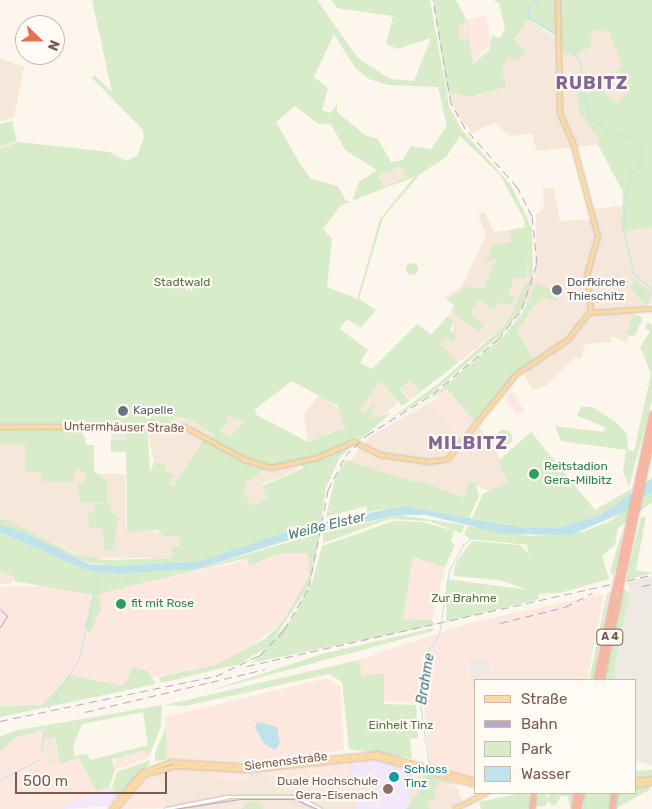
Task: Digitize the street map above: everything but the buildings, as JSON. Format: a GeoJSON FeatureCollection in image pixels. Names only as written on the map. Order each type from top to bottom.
{"type":"FeatureCollection","features":[{"type":"Feature","properties":{"kind":"highway","name":"A 4"},"geometry":{"type":"LineString","coordinates":[[601,679],[637,480],[652,414]]}},
{"type":"Feature","properties":{"kind":"highway","name":"A 4"},"geometry":{"type":"LineString","coordinates":[[621,569],[633,524],[652,434]]}},
{"type":"Feature","properties":{"kind":"highway","name":"A 4"},"geometry":{"type":"LineString","coordinates":[[596,679],[616,595]]}},
{"type":"Feature","properties":{"kind":"highway"},"geometry":{"type":"LineString","coordinates":[[531,794],[532,809]]}},
{"type":"Feature","properties":{"kind":"highway"},"geometry":{"type":"LineString","coordinates":[[574,809],[576,794]]}},
{"type":"Feature","properties":{"kind":"highway"},"geometry":{"type":"LineString","coordinates":[[578,809],[581,794]]}},
{"type":"Feature","properties":{"kind":"highway"},"geometry":{"type":"LineString","coordinates":[[612,809],[613,794]]}},
{"type":"Feature","properties":{"kind":"main road"},"geometry":{"type":"LineString","coordinates":[[558,0],[555,34],[560,114],[594,210],[598,237],[587,274],[590,313],[652,309]]}},
{"type":"Feature","properties":{"kind":"main road","name":"Untermhäuser Straße"},"geometry":{"type":"LineString","coordinates":[[0,427],[185,427],[245,460],[271,468],[317,458],[354,442],[382,455],[442,461],[489,411],[521,370],[568,340],[590,313]]}},
{"type":"Feature","properties":{"kind":"main road","name":"Siemensstraße"},"geometry":{"type":"LineString","coordinates":[[111,809],[132,782],[155,768],[179,762],[252,767],[360,754],[420,766],[474,782]]}},
{"type":"Feature","properties":{"kind":"main road","name":"Siemensstraße"},"geometry":{"type":"LineString","coordinates":[[116,809],[138,780],[155,768]]}},
{"type":"Feature","properties":{"kind":"main road"},"geometry":{"type":"LineString","coordinates":[[637,783],[652,781]]}},
{"type":"Feature","properties":{"kind":"main road"},"geometry":{"type":"LineString","coordinates":[[455,809],[485,794]]}},
{"type":"Feature","properties":{"kind":"street"},"geometry":{"type":"LineString","coordinates":[[166,809],[218,797],[303,798],[320,809]]}},
{"type":"Feature","properties":{"kind":"shaded area"},"geometry":{"type":"Polygon","coordinates":[[[486,16],[491,44],[472,64],[466,19],[486,16]]]}},
{"type":"Feature","properties":{"kind":"shaded area"},"geometry":{"type":"Polygon","coordinates":[[[528,19],[579,54],[590,47],[591,30],[609,32],[623,66],[616,70],[631,90],[617,103],[601,90],[592,93],[579,112],[601,141],[598,145],[537,151],[532,134],[509,136],[495,122],[472,133],[458,115],[447,91],[479,96],[505,87],[502,69],[509,56],[525,52],[514,40],[528,19]]]}},
{"type":"Feature","properties":{"kind":"shaded area"},"geometry":{"type":"Polygon","coordinates":[[[464,20],[468,40],[459,40],[458,27],[464,20]]]}},
{"type":"Feature","properties":{"kind":"shaded area"},"geometry":{"type":"Polygon","coordinates":[[[0,58],[24,67],[14,117],[0,122],[0,58]]]}},
{"type":"Feature","properties":{"kind":"shaded area"},"geometry":{"type":"Polygon","coordinates":[[[396,168],[404,169],[407,177],[384,187],[378,176],[396,168]]]}},
{"type":"Feature","properties":{"kind":"shaded area"},"geometry":{"type":"Polygon","coordinates":[[[543,188],[554,188],[560,221],[592,219],[591,209],[620,206],[623,207],[621,232],[652,227],[652,303],[633,310],[627,342],[610,336],[612,342],[585,344],[581,359],[574,358],[547,385],[532,390],[521,368],[534,358],[517,331],[537,305],[517,301],[506,324],[458,363],[439,342],[446,337],[452,343],[454,321],[448,316],[455,306],[445,298],[462,286],[486,235],[478,215],[485,212],[494,232],[510,230],[511,242],[493,244],[498,258],[529,257],[529,279],[535,279],[536,214],[544,208],[543,188]]]}},
{"type":"Feature","properties":{"kind":"shaded area"},"geometry":{"type":"Polygon","coordinates":[[[380,380],[398,403],[378,420],[368,420],[373,403],[364,413],[360,409],[380,380]]]}},
{"type":"Feature","properties":{"kind":"shaded area"},"geometry":{"type":"Polygon","coordinates":[[[410,380],[420,391],[410,400],[400,389],[410,380]]]}},
{"type":"Feature","properties":{"kind":"shaded area"},"geometry":{"type":"Polygon","coordinates":[[[447,389],[472,420],[468,424],[472,428],[459,439],[431,402],[447,389]]]}},
{"type":"Feature","properties":{"kind":"shaded area"},"geometry":{"type":"Polygon","coordinates":[[[511,390],[524,410],[517,416],[505,398],[511,390]]]}},
{"type":"Feature","properties":{"kind":"shaded area"},"geometry":{"type":"Polygon","coordinates":[[[319,395],[342,411],[346,427],[308,442],[304,414],[319,395]]]}},
{"type":"Feature","properties":{"kind":"shaded area"},"geometry":{"type":"Polygon","coordinates":[[[431,402],[459,438],[472,428],[468,424],[472,420],[493,441],[508,482],[505,486],[491,492],[478,486],[464,498],[421,480],[420,483],[350,461],[371,436],[431,402]]]}},
{"type":"Feature","properties":{"kind":"shaded area"},"geometry":{"type":"Polygon","coordinates":[[[227,415],[244,422],[231,436],[218,431],[227,423],[227,415]]]}},
{"type":"Feature","properties":{"kind":"shaded area"},"geometry":{"type":"Polygon","coordinates":[[[174,416],[192,420],[214,434],[209,442],[203,440],[174,486],[160,463],[154,462],[146,425],[173,425],[174,416]]]}},
{"type":"Feature","properties":{"kind":"shaded area"},"geometry":{"type":"Polygon","coordinates":[[[111,428],[127,428],[127,440],[111,440],[111,428]]]}},
{"type":"Feature","properties":{"kind":"shaded area"},"geometry":{"type":"Polygon","coordinates":[[[0,444],[25,444],[25,472],[41,472],[41,481],[76,466],[86,474],[85,482],[77,483],[80,503],[108,481],[98,474],[125,474],[126,528],[178,535],[180,547],[172,548],[171,558],[87,558],[0,519],[0,444]]]}},
{"type":"Feature","properties":{"kind":"shaded area"},"geometry":{"type":"Polygon","coordinates":[[[299,465],[295,471],[262,484],[267,498],[252,506],[244,493],[247,482],[263,469],[299,465]]]}},
{"type":"Feature","properties":{"kind":"shaded area"},"geometry":{"type":"Polygon","coordinates":[[[308,550],[309,576],[283,621],[244,652],[215,665],[153,677],[148,671],[123,686],[69,675],[42,705],[0,706],[0,587],[50,586],[93,595],[285,551],[308,550]]]}},
{"type":"Feature","properties":{"kind":"shaded area"},"geometry":{"type":"Polygon","coordinates":[[[413,557],[445,567],[432,620],[403,619],[413,557]]]}},
{"type":"Feature","properties":{"kind":"shaded area"},"geometry":{"type":"Polygon","coordinates":[[[0,571],[13,576],[12,583],[0,584],[0,571]]]}},
{"type":"Feature","properties":{"kind":"shaded area"},"geometry":{"type":"Polygon","coordinates":[[[652,576],[652,765],[637,761],[637,679],[616,679],[615,664],[630,593],[627,582],[652,576]]]}},
{"type":"Feature","properties":{"kind":"shaded area"},"geometry":{"type":"Polygon","coordinates":[[[604,594],[587,679],[474,679],[474,779],[429,765],[424,703],[384,701],[384,673],[362,676],[359,660],[468,623],[604,594]]]}},
{"type":"Feature","properties":{"kind":"shaded area"},"geometry":{"type":"Polygon","coordinates":[[[489,659],[490,679],[474,679],[474,684],[472,685],[469,660],[489,659]]]}},
{"type":"Feature","properties":{"kind":"shaded area"},"geometry":{"type":"Polygon","coordinates":[[[327,678],[340,686],[344,750],[236,763],[167,759],[165,717],[327,678]]]}},
{"type":"Feature","properties":{"kind":"shaded area"},"geometry":{"type":"Polygon","coordinates":[[[45,730],[42,751],[49,767],[79,757],[97,792],[64,805],[65,809],[0,809],[0,752],[15,738],[45,730]]]}},
{"type":"Feature","properties":{"kind":"shaded area"},"geometry":{"type":"Polygon","coordinates":[[[54,737],[60,764],[49,767],[42,751],[43,739],[54,737]]]}},
{"type":"Feature","properties":{"kind":"shaded area"},"geometry":{"type":"Polygon","coordinates":[[[143,751],[150,754],[145,760],[113,770],[116,757],[143,751]]]}},
{"type":"Feature","properties":{"kind":"shaded area"},"geometry":{"type":"Polygon","coordinates":[[[347,759],[350,795],[317,796],[285,787],[260,772],[347,759]]]}},
{"type":"Feature","properties":{"kind":"shaded area"},"geometry":{"type":"Polygon","coordinates":[[[351,759],[417,769],[457,788],[463,803],[450,809],[166,809],[156,773],[179,768],[252,773],[351,759]]]}},
{"type":"Feature","properties":{"kind":"shaded area","name":"Duale Hochschule Gera-Eisenach"},"geometry":{"type":"Polygon","coordinates":[[[383,759],[407,765],[409,804],[406,809],[355,809],[355,799],[368,797],[367,781],[353,782],[351,760],[383,759]]]}},
{"type":"Feature","properties":{"kind":"shaded area"},"geometry":{"type":"Polygon","coordinates":[[[207,771],[250,772],[248,780],[232,781],[218,779],[207,771]]]}},
{"type":"Feature","properties":{"kind":"shaded area"},"geometry":{"type":"Polygon","coordinates":[[[156,773],[165,808],[119,809],[141,784],[156,773]]]}},
{"type":"Feature","properties":{"kind":"shaded area"},"geometry":{"type":"Polygon","coordinates":[[[112,787],[116,797],[109,806],[65,809],[64,805],[112,787]]]}},
{"type":"Feature","properties":{"kind":"green space","name":"Stadtwald"},"geometry":{"type":"Polygon","coordinates":[[[92,0],[317,0],[357,57],[390,79],[414,81],[431,38],[398,49],[386,44],[393,16],[337,8],[331,0],[430,0],[449,106],[462,130],[511,185],[532,228],[533,279],[529,279],[528,257],[526,278],[514,278],[508,295],[516,298],[512,304],[499,303],[494,310],[479,299],[470,313],[484,325],[479,332],[451,311],[455,306],[447,300],[466,287],[484,288],[496,259],[486,260],[493,244],[511,242],[510,230],[525,227],[524,219],[500,175],[460,136],[446,157],[420,174],[383,218],[359,299],[376,310],[361,328],[347,319],[340,329],[368,350],[360,363],[372,369],[417,324],[431,335],[448,316],[454,321],[450,330],[458,337],[452,343],[446,337],[440,343],[458,363],[402,406],[380,381],[360,409],[364,413],[373,403],[376,406],[369,420],[391,413],[340,457],[326,488],[321,522],[200,561],[118,566],[89,563],[0,525],[0,519],[10,521],[74,554],[106,560],[171,558],[172,547],[180,546],[178,535],[165,537],[157,530],[127,532],[126,452],[111,452],[111,440],[126,440],[127,425],[0,424],[0,148],[18,142],[110,152],[126,161],[137,156],[144,137],[143,130],[92,78],[94,75],[112,92],[92,0]],[[334,34],[314,77],[328,88],[322,110],[330,113],[337,104],[337,112],[365,135],[378,139],[391,162],[403,160],[411,146],[431,149],[447,126],[438,87],[388,85],[369,79],[356,69],[334,34]],[[295,106],[276,122],[311,179],[338,186],[346,201],[351,201],[341,205],[323,229],[332,239],[327,287],[357,299],[380,219],[414,177],[352,201],[359,182],[377,170],[345,150],[331,124],[318,124],[295,106]],[[396,168],[378,176],[384,187],[406,177],[404,169],[396,168]],[[410,380],[400,389],[409,400],[419,391],[410,380]],[[292,381],[254,410],[257,415],[308,442],[345,428],[338,406],[292,381]],[[227,415],[227,423],[219,431],[231,436],[244,422],[227,415]],[[174,416],[173,425],[147,425],[150,473],[154,462],[165,464],[165,471],[174,475],[170,483],[174,486],[203,440],[210,442],[214,434],[192,420],[174,416]],[[297,463],[267,467],[247,482],[244,493],[252,506],[267,498],[262,486],[304,468],[297,463]]]}},
{"type":"Feature","properties":{"kind":"green space"},"geometry":{"type":"Polygon","coordinates":[[[433,0],[456,0],[466,19],[473,64],[489,50],[492,36],[500,38],[505,28],[499,3],[493,0],[652,0],[652,227],[621,232],[623,192],[598,145],[600,141],[579,112],[578,92],[603,91],[617,103],[630,90],[616,70],[623,66],[609,32],[592,30],[590,47],[574,56],[558,51],[556,36],[528,19],[514,40],[526,52],[517,61],[509,56],[502,69],[506,87],[471,97],[447,91],[433,0]],[[465,21],[458,27],[459,40],[468,39],[465,21]]]}},
{"type":"Feature","properties":{"kind":"green space"},"geometry":{"type":"Polygon","coordinates":[[[12,121],[17,141],[0,147],[0,124],[12,121]]]}},
{"type":"Feature","properties":{"kind":"green space"},"geometry":{"type":"Polygon","coordinates":[[[410,263],[414,263],[418,269],[414,275],[410,275],[406,271],[406,267],[410,263]]]}},
{"type":"Feature","properties":{"kind":"green space"},"geometry":{"type":"Polygon","coordinates":[[[634,279],[652,293],[647,307],[631,289],[634,279]]]}},
{"type":"Feature","properties":{"kind":"green space"},"geometry":{"type":"Polygon","coordinates":[[[533,281],[521,310],[505,331],[429,396],[387,421],[438,384],[506,324],[526,283],[533,281]]]}},
{"type":"Feature","properties":{"kind":"green space"},"geometry":{"type":"Polygon","coordinates":[[[536,283],[550,289],[560,285],[563,292],[557,301],[542,297],[517,331],[534,359],[476,424],[447,389],[360,443],[430,399],[504,335],[523,312],[536,283]]]}},
{"type":"Feature","properties":{"kind":"green space"},"geometry":{"type":"Polygon","coordinates":[[[633,313],[643,318],[634,337],[627,334],[633,313]]]}},
{"type":"Feature","properties":{"kind":"green space"},"geometry":{"type":"Polygon","coordinates":[[[648,322],[652,325],[652,400],[629,487],[623,471],[626,450],[561,441],[555,426],[604,432],[605,427],[577,416],[581,407],[592,407],[616,422],[627,434],[628,450],[634,451],[651,374],[640,347],[650,332],[645,328],[648,322]]]}},
{"type":"Feature","properties":{"kind":"green space"},"geometry":{"type":"Polygon","coordinates":[[[0,428],[81,429],[87,445],[94,445],[94,471],[108,481],[107,503],[80,503],[77,483],[85,482],[86,474],[76,467],[73,482],[41,481],[41,472],[25,472],[25,445],[0,444],[0,428]]]}},
{"type":"Feature","properties":{"kind":"green space"},"geometry":{"type":"Polygon","coordinates":[[[504,430],[512,438],[504,446],[496,438],[504,430]]]}},
{"type":"Feature","properties":{"kind":"green space","name":"Reitstadion Gera-Milbitz"},"geometry":{"type":"Polygon","coordinates":[[[531,432],[595,510],[631,489],[630,497],[601,515],[560,527],[526,528],[472,518],[483,494],[508,482],[498,461],[531,432]]]}},
{"type":"Feature","properties":{"kind":"green space"},"geometry":{"type":"Polygon","coordinates":[[[346,460],[419,483],[420,480],[464,498],[469,483],[475,482],[479,496],[469,518],[403,506],[367,512],[367,506],[326,517],[335,478],[346,460]]]}},
{"type":"Feature","properties":{"kind":"green space","name":"Zur Brahme"},"geometry":{"type":"Polygon","coordinates":[[[652,491],[652,502],[618,528],[615,545],[602,556],[609,579],[560,593],[539,594],[539,599],[446,622],[447,579],[528,590],[499,580],[453,576],[456,562],[472,541],[520,545],[530,555],[526,546],[529,545],[469,539],[464,534],[468,526],[530,536],[583,532],[610,521],[652,491]]]}},
{"type":"Feature","properties":{"kind":"green space"},"geometry":{"type":"Polygon","coordinates":[[[95,504],[111,505],[111,514],[117,514],[115,550],[104,550],[103,528],[89,528],[88,512],[95,511],[95,504]]]}},
{"type":"Feature","properties":{"kind":"green space"},"geometry":{"type":"Polygon","coordinates":[[[400,515],[465,525],[461,533],[429,521],[390,519],[323,543],[323,533],[400,515]]]}},
{"type":"Feature","properties":{"kind":"green space"},"geometry":{"type":"Polygon","coordinates":[[[641,517],[646,517],[636,570],[652,573],[626,580],[641,517]]]}},
{"type":"Feature","properties":{"kind":"green space"},"geometry":{"type":"Polygon","coordinates":[[[394,521],[423,522],[454,531],[451,541],[455,545],[445,567],[413,557],[403,619],[432,620],[435,625],[252,663],[291,620],[312,583],[322,546],[394,521]]]}},
{"type":"Feature","properties":{"kind":"green space"},"geometry":{"type":"Polygon","coordinates":[[[343,524],[325,530],[310,531],[323,525],[343,524]]]}},
{"type":"Feature","properties":{"kind":"green space"},"geometry":{"type":"Polygon","coordinates":[[[624,526],[615,571],[613,576],[610,571],[624,526]]]}},
{"type":"Feature","properties":{"kind":"green space"},"geometry":{"type":"Polygon","coordinates":[[[0,532],[85,570],[118,574],[197,569],[320,533],[310,584],[270,645],[240,664],[161,683],[159,677],[215,665],[265,639],[283,621],[309,576],[308,553],[278,554],[249,566],[247,559],[239,560],[99,594],[101,609],[90,633],[84,627],[93,595],[14,581],[13,576],[0,571],[0,532]]]}},
{"type":"Feature","properties":{"kind":"green space"},"geometry":{"type":"Polygon","coordinates":[[[623,589],[630,593],[615,664],[616,679],[604,679],[623,589]]]}},
{"type":"Feature","properties":{"kind":"green space"},"geometry":{"type":"Polygon","coordinates":[[[609,592],[593,679],[589,679],[607,594],[609,592]]]}},
{"type":"Feature","properties":{"kind":"green space"},"geometry":{"type":"Polygon","coordinates":[[[433,628],[433,631],[206,692],[322,654],[433,628]]]}},
{"type":"Feature","properties":{"kind":"green space","name":"Einheit Tinz"},"geometry":{"type":"Polygon","coordinates":[[[359,660],[362,676],[384,673],[384,704],[416,705],[418,738],[410,739],[412,758],[349,749],[342,682],[329,674],[185,706],[165,705],[359,660]]]}},
{"type":"Feature","properties":{"kind":"green space"},"geometry":{"type":"Polygon","coordinates":[[[133,667],[148,671],[156,684],[0,717],[0,706],[42,705],[69,675],[123,686],[133,667]]]}},
{"type":"Feature","properties":{"kind":"green space"},"geometry":{"type":"Polygon","coordinates":[[[162,705],[161,726],[150,754],[143,751],[112,759],[115,770],[109,788],[97,792],[79,758],[60,764],[55,737],[43,739],[44,730],[15,738],[0,752],[0,737],[14,731],[162,705]],[[143,712],[82,724],[73,746],[75,756],[87,754],[90,760],[148,745],[143,712]]]}},
{"type":"Feature","properties":{"kind":"green space"},"geometry":{"type":"Polygon","coordinates":[[[166,727],[167,759],[155,761],[155,753],[166,727]]]}},
{"type":"Feature","properties":{"kind":"green space"},"geometry":{"type":"Polygon","coordinates":[[[150,760],[148,766],[116,797],[112,787],[117,772],[150,760]]]}},
{"type":"Feature","properties":{"kind":"green space"},"geometry":{"type":"Polygon","coordinates":[[[652,770],[652,778],[637,780],[637,771],[652,770]]]}},
{"type":"Feature","properties":{"kind":"green space"},"geometry":{"type":"Polygon","coordinates":[[[424,772],[461,786],[439,782],[434,790],[436,799],[427,802],[430,809],[406,809],[422,786],[424,772]]]}},
{"type":"Feature","properties":{"kind":"green space"},"geometry":{"type":"Polygon","coordinates":[[[650,785],[649,790],[615,809],[617,794],[637,794],[637,786],[650,785]]]}},
{"type":"Feature","properties":{"kind":"green space"},"geometry":{"type":"Polygon","coordinates":[[[515,794],[524,794],[529,795],[531,809],[481,809],[479,802],[515,794]]]}},
{"type":"Feature","properties":{"kind":"green space"},"geometry":{"type":"Polygon","coordinates":[[[537,794],[545,794],[548,797],[548,803],[544,807],[538,807],[534,803],[534,797],[537,794]]]}},
{"type":"Feature","properties":{"kind":"green space"},"geometry":{"type":"Polygon","coordinates":[[[548,794],[573,794],[570,809],[568,796],[561,796],[555,806],[549,803],[548,794]]]}},
{"type":"Feature","properties":{"kind":"green space"},"geometry":{"type":"Polygon","coordinates":[[[584,794],[611,794],[611,809],[584,809],[584,794]]]}},
{"type":"Feature","properties":{"kind":"green space"},"geometry":{"type":"Polygon","coordinates":[[[248,802],[259,802],[263,809],[241,809],[248,802]]]}},
{"type":"Feature","properties":{"kind":"water"},"geometry":{"type":"Polygon","coordinates":[[[652,478],[652,491],[624,512],[571,535],[504,534],[426,515],[400,515],[308,534],[197,569],[118,574],[85,570],[0,532],[0,525],[23,532],[89,564],[118,566],[200,561],[304,526],[403,506],[526,528],[560,527],[601,515],[652,478]],[[327,524],[310,530],[343,524],[327,524]]]}},
{"type":"Feature","properties":{"kind":"water"},"geometry":{"type":"Polygon","coordinates":[[[257,722],[277,727],[280,743],[275,750],[264,744],[255,727],[257,722]]]}},
{"type":"Feature","properties":{"kind":"waterway"},"geometry":{"type":"LineString","coordinates":[[538,0],[528,6],[528,17],[557,34]]}},
{"type":"Feature","properties":{"kind":"waterway"},"geometry":{"type":"LineString","coordinates":[[560,35],[579,59],[589,119],[611,133],[637,139],[641,146],[641,164],[632,172],[627,189],[623,228],[633,273],[652,290]]}},
{"type":"Feature","properties":{"kind":"waterway","name":"Brahme"},"geometry":{"type":"LineString","coordinates":[[429,766],[420,704],[428,651],[439,634],[449,570],[463,545],[481,528]]}},
{"type":"Feature","properties":{"kind":"waterway"},"geometry":{"type":"LineString","coordinates":[[48,708],[79,659],[99,571]]}},
{"type":"Feature","properties":{"kind":"waterway"},"geometry":{"type":"LineString","coordinates":[[126,582],[128,574]]}},
{"type":"Feature","properties":{"kind":"waterway"},"geometry":{"type":"LineString","coordinates":[[41,751],[44,730]]}},
{"type":"Feature","properties":{"kind":"waterway"},"geometry":{"type":"LineString","coordinates":[[0,780],[40,759]]}},
{"type":"Feature","properties":{"kind":"waterway","name":"Brahme"},"geometry":{"type":"LineString","coordinates":[[408,809],[426,789],[427,772]]}},
{"type":"Feature","properties":{"kind":"waterway"},"geometry":{"type":"LineString","coordinates":[[583,809],[585,794]]}},
{"type":"Feature","properties":{"kind":"waterway"},"geometry":{"type":"LineString","coordinates":[[610,809],[611,794]]}},
{"type":"Feature","properties":{"kind":"waterway"},"geometry":{"type":"LineString","coordinates":[[616,809],[618,794]]}},
{"type":"Feature","properties":{"kind":"tram line"},"geometry":{"type":"LineString","coordinates":[[0,609],[7,616],[0,627]]}},
{"type":"Feature","properties":{"kind":"tram line"},"geometry":{"type":"LineString","coordinates":[[173,809],[240,799],[294,799],[317,809]]}},
{"type":"Feature","properties":{"kind":"railway"},"geometry":{"type":"LineString","coordinates":[[0,721],[216,676],[260,655],[284,630],[309,587],[328,490],[345,456],[367,435],[433,394],[498,339],[522,309],[537,263],[532,216],[517,187],[465,128],[451,103],[433,0]]}},
{"type":"Feature","properties":{"kind":"railway"},"geometry":{"type":"LineString","coordinates":[[247,666],[652,575]]}},
{"type":"Feature","properties":{"kind":"railway"},"geometry":{"type":"LineString","coordinates":[[642,586],[652,584]]}},
{"type":"Feature","properties":{"kind":"railway"},"geometry":{"type":"LineString","coordinates":[[500,623],[565,607],[593,593]]}},
{"type":"Feature","properties":{"kind":"railway"},"geometry":{"type":"LineString","coordinates":[[85,712],[265,669]]}},
{"type":"Feature","properties":{"kind":"place","name":"Dorfkirche Thieschitz"},"geometry":{"type":"Point","coordinates":[557,290]}},
{"type":"Feature","properties":{"kind":"place","name":"Kapelle"},"geometry":{"type":"Point","coordinates":[123,411]}},
{"type":"Feature","properties":{"kind":"place","name":"Reitstadion Gera-Milbitz"},"geometry":{"type":"Point","coordinates":[534,474]}},
{"type":"Feature","properties":{"kind":"place","name":"fit mit Rose"},"geometry":{"type":"Point","coordinates":[121,604]}},
{"type":"Feature","properties":{"kind":"place","name":"Schloss Tinz"},"geometry":{"type":"Point","coordinates":[394,777]}},
{"type":"Feature","properties":{"kind":"place","name":"Duale Hochschule Gera-Eisenach"},"geometry":{"type":"Point","coordinates":[388,789]}},
{"type":"Feature","properties":{"kind":"district","name":"RUBITZ"},"geometry":{"type":"Point","coordinates":[592,83]}},
{"type":"Feature","properties":{"kind":"district","name":"MILBITZ"},"geometry":{"type":"Point","coordinates":[468,443]}},
{"type":"Feature","properties":{"kind":"water label","name":"Weiße Elster"},"geometry":{"type":"Point","coordinates":[327,526]}}]}
